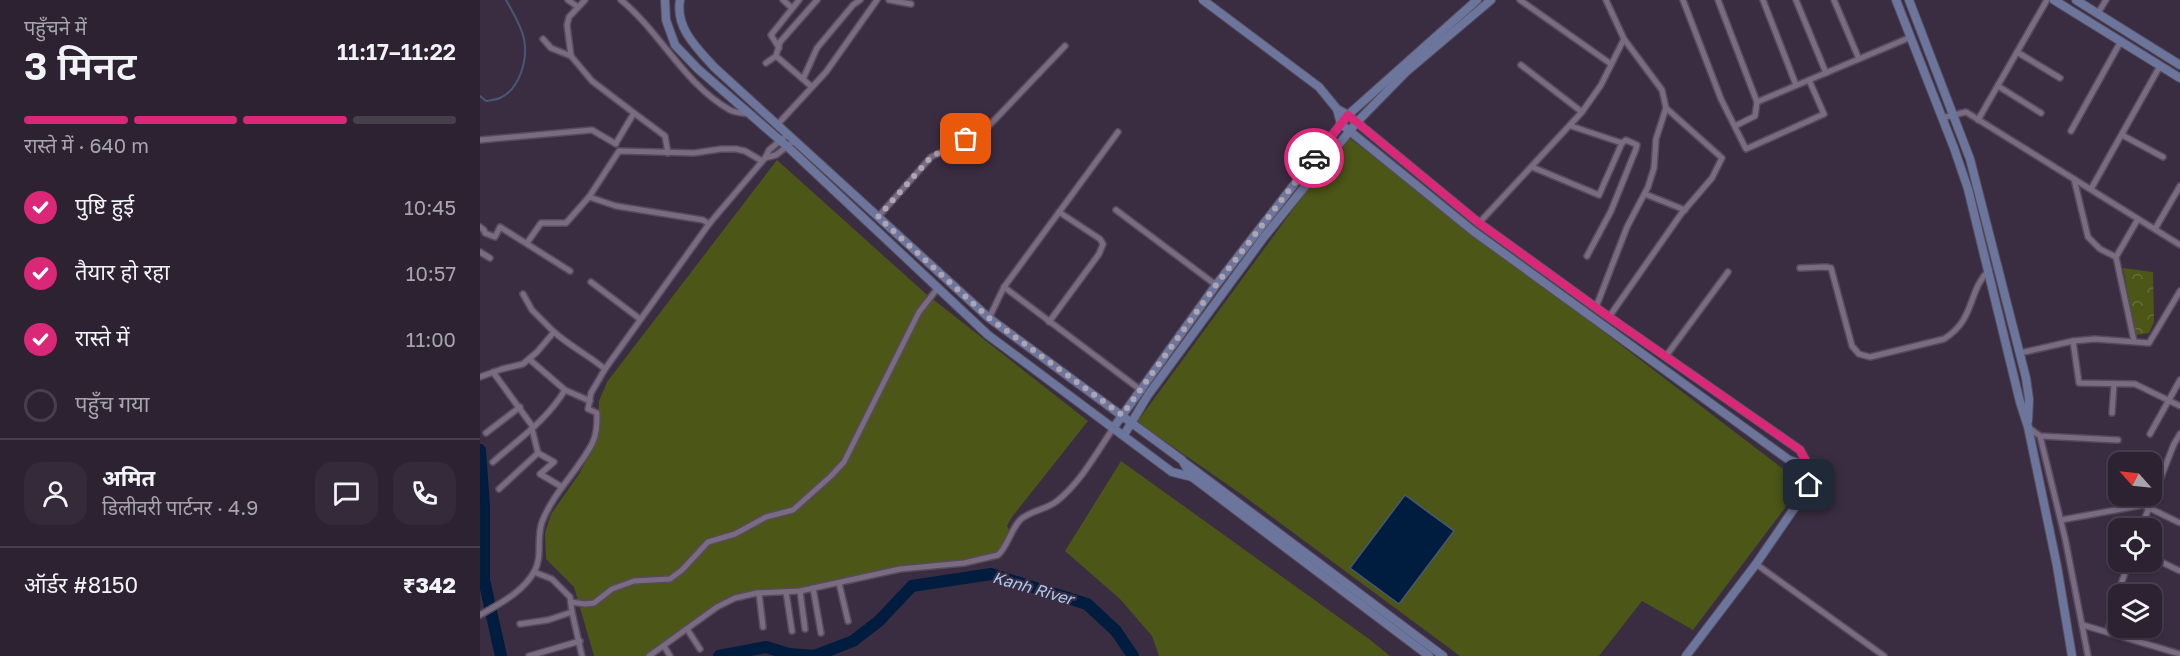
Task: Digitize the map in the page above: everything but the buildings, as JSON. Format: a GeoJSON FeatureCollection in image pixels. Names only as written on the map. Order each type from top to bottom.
{"type":"FeatureCollection","features":[{"type":"Feature","properties":{"kind":"main road"},"geometry":{"type":"LineString","coordinates":[[665,0],[666,20],[675,45],[698,69],[883,234],[937,289],[988,335],[1172,472],[1192,477]]}},
{"type":"Feature","properties":{"kind":"main road"},"geometry":{"type":"LineString","coordinates":[[680,0],[682,26],[691,43],[989,318],[1443,656]]}},
{"type":"Feature","properties":{"kind":"main road"},"geometry":{"type":"LineString","coordinates":[[1203,0],[1307,77],[1319,87],[1337,109],[1357,122],[1479,223],[1800,450],[1809,467],[1810,477],[1804,494],[1756,564],[1686,656]]}},
{"type":"Feature","properties":{"kind":"main road"},"geometry":{"type":"LineString","coordinates":[[1114,427],[1139,389],[1216,285],[1341,123],[1478,0]]}},
{"type":"Feature","properties":{"kind":"main road"},"geometry":{"type":"LineString","coordinates":[[1124,435],[1148,395],[1264,237],[1357,122],[1406,72],[1491,0]]}},
{"type":"Feature","properties":{"kind":"main road"},"geometry":{"type":"LineString","coordinates":[[2054,0],[2180,78]]}},
{"type":"Feature","properties":{"kind":"main road"},"geometry":{"type":"LineString","coordinates":[[2076,0],[2180,65]]}},
{"type":"Feature","properties":{"kind":"main road"},"geometry":{"type":"LineString","coordinates":[[1902,1],[1911,37],[1968,189],[2028,427],[2057,566],[2072,656]]}},
{"type":"Feature","properties":{"kind":"main road"},"geometry":{"type":"LineString","coordinates":[[1902,1],[1953,114],[1970,159],[2020,353],[2029,399],[2028,427]]}},
{"type":"Feature","properties":{"kind":"main road"},"geometry":{"type":"LineString","coordinates":[[1337,109],[1341,123],[1473,231],[1789,460],[1809,467]]}},
{"type":"Feature","properties":{"kind":"main road"},"geometry":{"type":"LineString","coordinates":[[1986,260],[1996,258]]}},
{"type":"Feature","properties":{"kind":"main road"},"geometry":{"type":"LineString","coordinates":[[1182,460],[1192,477],[1429,656]]}},
{"type":"Feature","properties":{"kind":"street"},"geometry":{"type":"LineString","coordinates":[[568,0],[578,7]]}},
{"type":"Feature","properties":{"kind":"street"},"geometry":{"type":"LineString","coordinates":[[571,56],[567,25],[569,17],[585,0]]}},
{"type":"Feature","properties":{"kind":"street"},"geometry":{"type":"LineString","coordinates":[[621,0],[658,38],[680,68],[711,96],[732,112],[750,114]]}},
{"type":"Feature","properties":{"kind":"street"},"geometry":{"type":"LineString","coordinates":[[783,0],[792,8]]}},
{"type":"Feature","properties":{"kind":"street"},"geometry":{"type":"LineString","coordinates":[[779,48],[771,34],[799,0]]}},
{"type":"Feature","properties":{"kind":"street"},"geometry":{"type":"LineString","coordinates":[[766,63],[776,56],[780,42],[817,0]]}},
{"type":"Feature","properties":{"kind":"street"},"geometry":{"type":"LineString","coordinates":[[803,79],[816,48],[860,0]]}},
{"type":"Feature","properties":{"kind":"street"},"geometry":{"type":"LineString","coordinates":[[777,124],[842,52],[857,26],[877,0]]}},
{"type":"Feature","properties":{"kind":"street"},"geometry":{"type":"LineString","coordinates":[[889,0],[911,4]]}},
{"type":"Feature","properties":{"kind":"street"},"geometry":{"type":"LineString","coordinates":[[1520,0],[1611,64]]}},
{"type":"Feature","properties":{"kind":"street"},"geometry":{"type":"LineString","coordinates":[[1596,307],[1627,227],[1645,194],[1654,168],[1656,139],[1666,108],[1662,90],[1624,39],[1606,0]]}},
{"type":"Feature","properties":{"kind":"street"},"geometry":{"type":"LineString","coordinates":[[1683,0],[1722,99],[1746,149],[1824,114],[1809,80]]}},
{"type":"Feature","properties":{"kind":"street"},"geometry":{"type":"LineString","coordinates":[[1718,0],[1757,102],[1755,116],[1735,126]]}},
{"type":"Feature","properties":{"kind":"street"},"geometry":{"type":"LineString","coordinates":[[1764,0],[1796,85]]}},
{"type":"Feature","properties":{"kind":"street"},"geometry":{"type":"LineString","coordinates":[[1796,0],[1826,73]]}},
{"type":"Feature","properties":{"kind":"street"},"geometry":{"type":"LineString","coordinates":[[1834,0],[1858,59]]}},
{"type":"Feature","properties":{"kind":"street"},"geometry":{"type":"LineString","coordinates":[[1977,120],[2047,0]]}},
{"type":"Feature","properties":{"kind":"street"},"geometry":{"type":"LineString","coordinates":[[2098,13],[2106,0]]}},
{"type":"Feature","properties":{"kind":"street"},"geometry":{"type":"LineString","coordinates":[[1757,102],[1911,37]]}},
{"type":"Feature","properties":{"kind":"street"},"geometry":{"type":"LineString","coordinates":[[543,39],[551,48],[571,56],[592,81],[663,133],[667,140],[668,153]]}},
{"type":"Feature","properties":{"kind":"street"},"geometry":{"type":"LineString","coordinates":[[1479,223],[1571,126],[1600,85],[1624,39]]}},
{"type":"Feature","properties":{"kind":"street"},"geometry":{"type":"LineString","coordinates":[[2070,131],[2121,41]]}},
{"type":"Feature","properties":{"kind":"street"},"geometry":{"type":"LineString","coordinates":[[878,217],[931,157],[984,131],[1065,46]]}},
{"type":"Feature","properties":{"kind":"street"},"geometry":{"type":"LineString","coordinates":[[2017,52],[2060,78]]}},
{"type":"Feature","properties":{"kind":"street"},"geometry":{"type":"LineString","coordinates":[[776,56],[812,87]]}},
{"type":"Feature","properties":{"kind":"street"},"geometry":{"type":"LineString","coordinates":[[1521,65],[1582,112]]}},
{"type":"Feature","properties":{"kind":"street"},"geometry":{"type":"LineString","coordinates":[[2091,189],[2160,66]]}},
{"type":"Feature","properties":{"kind":"street"},"geometry":{"type":"LineString","coordinates":[[1998,86],[2040,112]]}},
{"type":"Feature","properties":{"kind":"street"},"geometry":{"type":"LineString","coordinates":[[1609,317],[1685,210],[1712,178],[1722,158],[1666,108]]}},
{"type":"Feature","properties":{"kind":"street"},"geometry":{"type":"LineString","coordinates":[[1942,118],[1966,112],[2180,244]]}},
{"type":"Feature","properties":{"kind":"street"},"geometry":{"type":"LineString","coordinates":[[616,143],[634,113]]}},
{"type":"Feature","properties":{"kind":"street"},"geometry":{"type":"LineString","coordinates":[[1571,126],[1622,143]]}},
{"type":"Feature","properties":{"kind":"street"},"geometry":{"type":"LineString","coordinates":[[480,140],[568,130],[592,130],[616,143],[619,151]]}},
{"type":"Feature","properties":{"kind":"street"},"geometry":{"type":"LineString","coordinates":[[989,318],[1004,287],[1118,132]]}},
{"type":"Feature","properties":{"kind":"street"},"geometry":{"type":"LineString","coordinates":[[480,615],[508,598],[529,580],[534,572],[538,563],[541,524],[552,500],[592,444],[595,436],[597,413],[588,409],[591,393],[605,369],[710,224],[764,160],[769,150],[788,134]]}},
{"type":"Feature","properties":{"kind":"street"},"geometry":{"type":"LineString","coordinates":[[2122,135],[2163,157]]}},
{"type":"Feature","properties":{"kind":"street"},"geometry":{"type":"LineString","coordinates":[[619,151],[668,153],[736,149],[764,160],[776,155],[795,140]]}},
{"type":"Feature","properties":{"kind":"street"},"geometry":{"type":"LineString","coordinates":[[1532,167],[1599,195],[1622,143],[1625,140],[1637,147],[1611,211],[1587,256]]}},
{"type":"Feature","properties":{"kind":"street"},"geometry":{"type":"LineString","coordinates":[[527,243],[541,224],[566,224],[589,196],[619,151]]}},
{"type":"Feature","properties":{"kind":"street"},"geometry":{"type":"LineString","coordinates":[[2074,179],[2088,237],[2100,249],[2116,257]]}},
{"type":"Feature","properties":{"kind":"street"},"geometry":{"type":"LineString","coordinates":[[2155,229],[2180,186]]}},
{"type":"Feature","properties":{"kind":"street"},"geometry":{"type":"LineString","coordinates":[[1645,194],[1685,210]]}},
{"type":"Feature","properties":{"kind":"street"},"geometry":{"type":"LineString","coordinates":[[589,196],[616,206],[703,220],[710,224]]}},
{"type":"Feature","properties":{"kind":"street"},"geometry":{"type":"LineString","coordinates":[[1116,210],[1216,285]]}},
{"type":"Feature","properties":{"kind":"street"},"geometry":{"type":"LineString","coordinates":[[1049,322],[1099,255],[1103,244],[1100,239],[1059,212]]}},
{"type":"Feature","properties":{"kind":"street"},"geometry":{"type":"LineString","coordinates":[[2134,342],[2116,257],[2138,219]]}},
{"type":"Feature","properties":{"kind":"street"},"geometry":{"type":"LineString","coordinates":[[480,227],[485,233],[495,237],[500,227],[570,271]]}},
{"type":"Feature","properties":{"kind":"street"},"geometry":{"type":"LineString","coordinates":[[480,252],[490,258]]}},
{"type":"Feature","properties":{"kind":"street"},"geometry":{"type":"LineString","coordinates":[[1800,268],[1831,268],[1852,346],[1859,354],[1869,357],[1944,339],[1952,334],[1966,317],[1981,280],[1989,270]]}},
{"type":"Feature","properties":{"kind":"street"},"geometry":{"type":"LineString","coordinates":[[1666,356],[1728,272]]}},
{"type":"Feature","properties":{"kind":"street"},"geometry":{"type":"LineString","coordinates":[[591,282],[640,319]]}},
{"type":"Feature","properties":{"kind":"street"},"geometry":{"type":"LineString","coordinates":[[1004,287],[1148,395]]}},
{"type":"Feature","properties":{"kind":"street"},"geometry":{"type":"LineString","coordinates":[[571,602],[594,603],[612,589],[634,581],[670,579],[682,570],[708,542],[735,534],[759,519],[793,510],[844,462],[919,312],[937,289]]}},
{"type":"Feature","properties":{"kind":"street"},"geometry":{"type":"LineString","coordinates":[[2020,353],[2073,341],[2095,339],[2148,343],[2180,291]]}},
{"type":"Feature","properties":{"kind":"street"},"geometry":{"type":"LineString","coordinates":[[523,294],[532,310],[554,332],[571,347],[605,369]]}},
{"type":"Feature","properties":{"kind":"street"},"geometry":{"type":"LineString","coordinates":[[480,377],[523,364],[554,332]]}},
{"type":"Feature","properties":{"kind":"street"},"geometry":{"type":"LineString","coordinates":[[2073,341],[2079,383],[2135,384],[2180,406]]}},
{"type":"Feature","properties":{"kind":"street"},"geometry":{"type":"LineString","coordinates":[[528,359],[565,390],[590,401]]}},
{"type":"Feature","properties":{"kind":"street"},"geometry":{"type":"LineString","coordinates":[[493,372],[520,407],[532,428],[538,453],[554,462],[540,474],[561,487]]}},
{"type":"Feature","properties":{"kind":"street"},"geometry":{"type":"LineString","coordinates":[[2150,434],[2180,380]]}},
{"type":"Feature","properties":{"kind":"street"},"geometry":{"type":"LineString","coordinates":[[2112,413],[2114,384]]}},
{"type":"Feature","properties":{"kind":"street"},"geometry":{"type":"LineString","coordinates":[[493,462],[554,409],[565,390]]}},
{"type":"Feature","properties":{"kind":"street"},"geometry":{"type":"LineString","coordinates":[[486,433],[520,407]]}},
{"type":"Feature","properties":{"kind":"street"},"geometry":{"type":"LineString","coordinates":[[649,656],[735,598],[759,593],[800,591],[900,569],[964,562],[998,555],[1020,521],[1029,513],[1054,504],[1071,489],[1114,427]]}},
{"type":"Feature","properties":{"kind":"street"},"geometry":{"type":"LineString","coordinates":[[2028,427],[2040,436],[2118,440]]}},
{"type":"Feature","properties":{"kind":"street"},"geometry":{"type":"LineString","coordinates":[[2144,518],[2180,434]]}},
{"type":"Feature","properties":{"kind":"street"},"geometry":{"type":"LineString","coordinates":[[2040,436],[2061,520],[2088,656]]}},
{"type":"Feature","properties":{"kind":"street"},"geometry":{"type":"LineString","coordinates":[[499,489],[538,453]]}},
{"type":"Feature","properties":{"kind":"street"},"geometry":{"type":"LineString","coordinates":[[2061,520],[2144,505],[2180,523]]}},
{"type":"Feature","properties":{"kind":"street"},"geometry":{"type":"LineString","coordinates":[[2162,562],[2180,571]]}},
{"type":"Feature","properties":{"kind":"street"},"geometry":{"type":"LineString","coordinates":[[1756,564],[1884,656]]}},
{"type":"Feature","properties":{"kind":"street"},"geometry":{"type":"LineString","coordinates":[[534,572],[552,579],[570,597],[582,656]]}},
{"type":"Feature","properties":{"kind":"street"},"geometry":{"type":"LineString","coordinates":[[839,583],[848,621]]}},
{"type":"Feature","properties":{"kind":"street"},"geometry":{"type":"LineString","coordinates":[[813,588],[821,633]]}},
{"type":"Feature","properties":{"kind":"street"},"geometry":{"type":"LineString","coordinates":[[800,591],[805,629]]}},
{"type":"Feature","properties":{"kind":"street"},"geometry":{"type":"LineString","coordinates":[[786,592],[792,631]]}},
{"type":"Feature","properties":{"kind":"street"},"geometry":{"type":"LineString","coordinates":[[759,593],[763,627]]}},
{"type":"Feature","properties":{"kind":"street"},"geometry":{"type":"LineString","coordinates":[[520,624],[548,620],[572,612]]}},
{"type":"Feature","properties":{"kind":"street"},"geometry":{"type":"LineString","coordinates":[[2083,625],[2108,631]]}},
{"type":"Feature","properties":{"kind":"street"},"geometry":{"type":"LineString","coordinates":[[687,629],[700,649]]}},
{"type":"Feature","properties":{"kind":"street"},"geometry":{"type":"LineString","coordinates":[[2130,638],[2180,654]]}},
{"type":"Feature","properties":{"kind":"street"},"geometry":{"type":"LineString","coordinates":[[530,656],[580,641]]}},
{"type":"Feature","properties":{"kind":"street"},"geometry":{"type":"LineString","coordinates":[[664,646],[670,656]]}},
{"type":"Feature","properties":{"kind":"green space"},"geometry":{"type":"Polygon","coordinates":[[[1347,136],[1803,484],[1693,630],[1642,601],[1599,656],[1460,656],[1241,494],[1137,422],[1347,136]]]}},
{"type":"Feature","properties":{"kind":"green space"},"geometry":{"type":"Polygon","coordinates":[[[777,160],[925,293],[1088,421],[1012,517],[1007,526],[1010,532],[1005,551],[997,557],[922,567],[815,589],[746,596],[722,608],[651,656],[594,656],[574,587],[546,559],[545,533],[551,514],[579,474],[592,450],[598,427],[599,401],[607,382],[777,160]]]}},
{"type":"Feature","properties":{"kind":"green space"},"geometry":{"type":"Polygon","coordinates":[[[2123,268],[2153,272],[2154,322],[2149,333],[2136,335],[2123,268]]]}},
{"type":"Feature","properties":{"kind":"green space"},"geometry":{"type":"Polygon","coordinates":[[[1121,461],[1390,656],[1159,656],[1152,636],[1120,599],[1065,551],[1121,461]]]}},
{"type":"Feature","properties":{"kind":"water"},"geometry":{"type":"Polygon","coordinates":[[[1405,495],[1454,531],[1399,604],[1350,568],[1405,495]]]}},
{"type":"Feature","properties":{"kind":"waterway"},"geometry":{"type":"LineString","coordinates":[[480,96],[486,101],[498,99],[507,94],[521,73],[525,55],[523,34],[506,0]]}},
{"type":"Feature","properties":{"kind":"waterway","name":"Kanh River"},"geometry":{"type":"LineString","coordinates":[[480,450],[484,505],[484,580],[501,656]]}},
{"type":"Feature","properties":{"kind":"waterway","name":"Kanh River"},"geometry":{"type":"LineString","coordinates":[[719,656],[766,647],[789,654],[814,656],[853,641],[879,621],[912,586],[991,574],[1087,604],[1116,631],[1133,656]]}},
{"type":"Feature","properties":{"kind":"way so far"},"geometry":{"type":"LineString","coordinates":[[966,139],[931,157],[878,217],[989,318],[1122,415],[1216,285],[1314,158]]}},
{"type":"Feature","properties":{"kind":"route"},"geometry":{"type":"LineString","coordinates":[[1314,158],[1348,115],[1479,223],[1800,450],[1809,467],[1809,485]]}}]}
